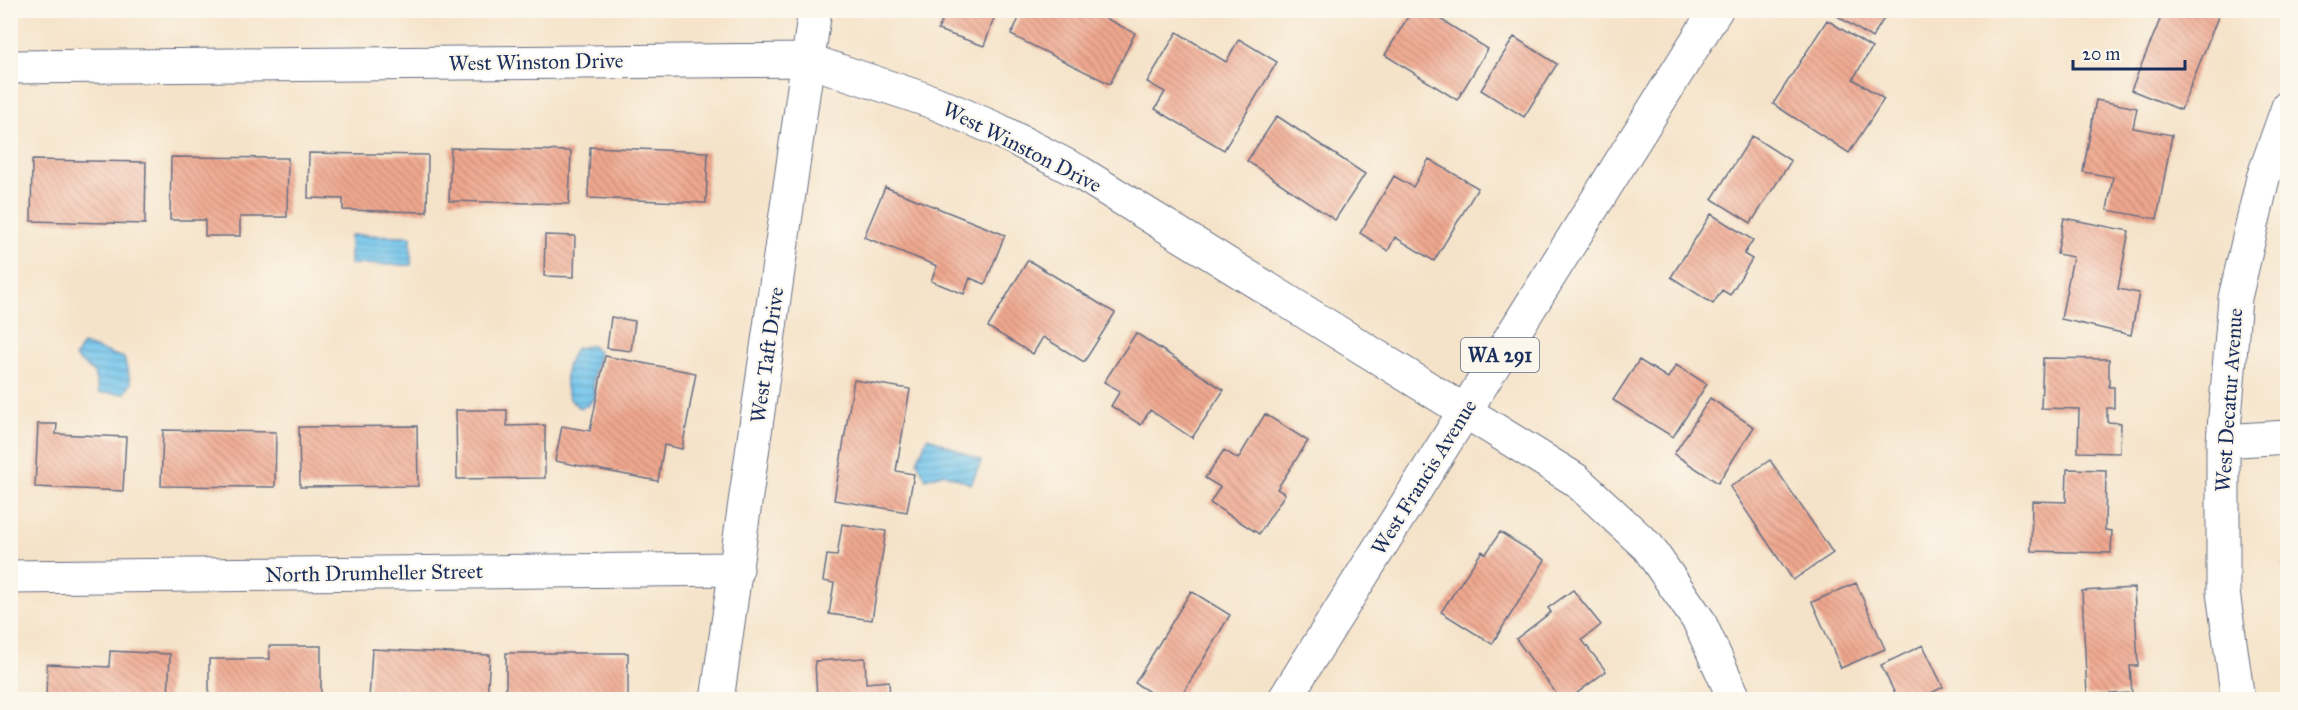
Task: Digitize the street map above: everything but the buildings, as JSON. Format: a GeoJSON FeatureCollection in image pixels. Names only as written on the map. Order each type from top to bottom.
{"type":"FeatureCollection","features":[{"type":"Feature","properties":{"kind":"street","name":"West Taft Drive"},"geometry":{"type":"LineString","coordinates":[[717,699],[815,10]]}},
{"type":"Feature","properties":{"kind":"street","name":"West Francis Avenue"},"geometry":{"type":"LineString","coordinates":[[1284,699],[1716,10]]}},
{"type":"Feature","properties":{"kind":"street","name":"West Winston Drive"},"geometry":{"type":"LineString","coordinates":[[10,67],[807,60],[933,102],[996,129],[1079,172],[1576,480],[1648,547],[1699,621],[1735,699]]}},
{"type":"Feature","properties":{"kind":"street","name":"West Decatur Avenue"},"geometry":{"type":"LineString","coordinates":[[2238,699],[2223,592],[2223,441],[2235,298],[2263,178],[2288,107]]}},
{"type":"Feature","properties":{"kind":"street"},"geometry":{"type":"LineString","coordinates":[[2223,441],[2288,437]]}},
{"type":"Feature","properties":{"kind":"street","name":"North Drumheller Street"},"geometry":{"type":"LineString","coordinates":[[10,577],[737,569]]}},
{"type":"Feature","properties":{"kind":"water"},"geometry":{"type":"Polygon","coordinates":[[[350,235],[411,236],[411,265],[350,264],[350,235]]]}},
{"type":"Feature","properties":{"kind":"water"},"geometry":{"type":"Polygon","coordinates":[[[83,344],[124,358],[131,383],[125,393],[99,393],[94,373],[75,357],[83,344]]]}},
{"type":"Feature","properties":{"kind":"water"},"geometry":{"type":"Polygon","coordinates":[[[591,345],[599,353],[593,377],[594,399],[581,408],[569,397],[566,373],[575,349],[591,345]]]}},
{"type":"Feature","properties":{"kind":"water"},"geometry":{"type":"Polygon","coordinates":[[[928,437],[980,460],[971,484],[944,473],[926,479],[917,461],[928,437]]]}}]}
